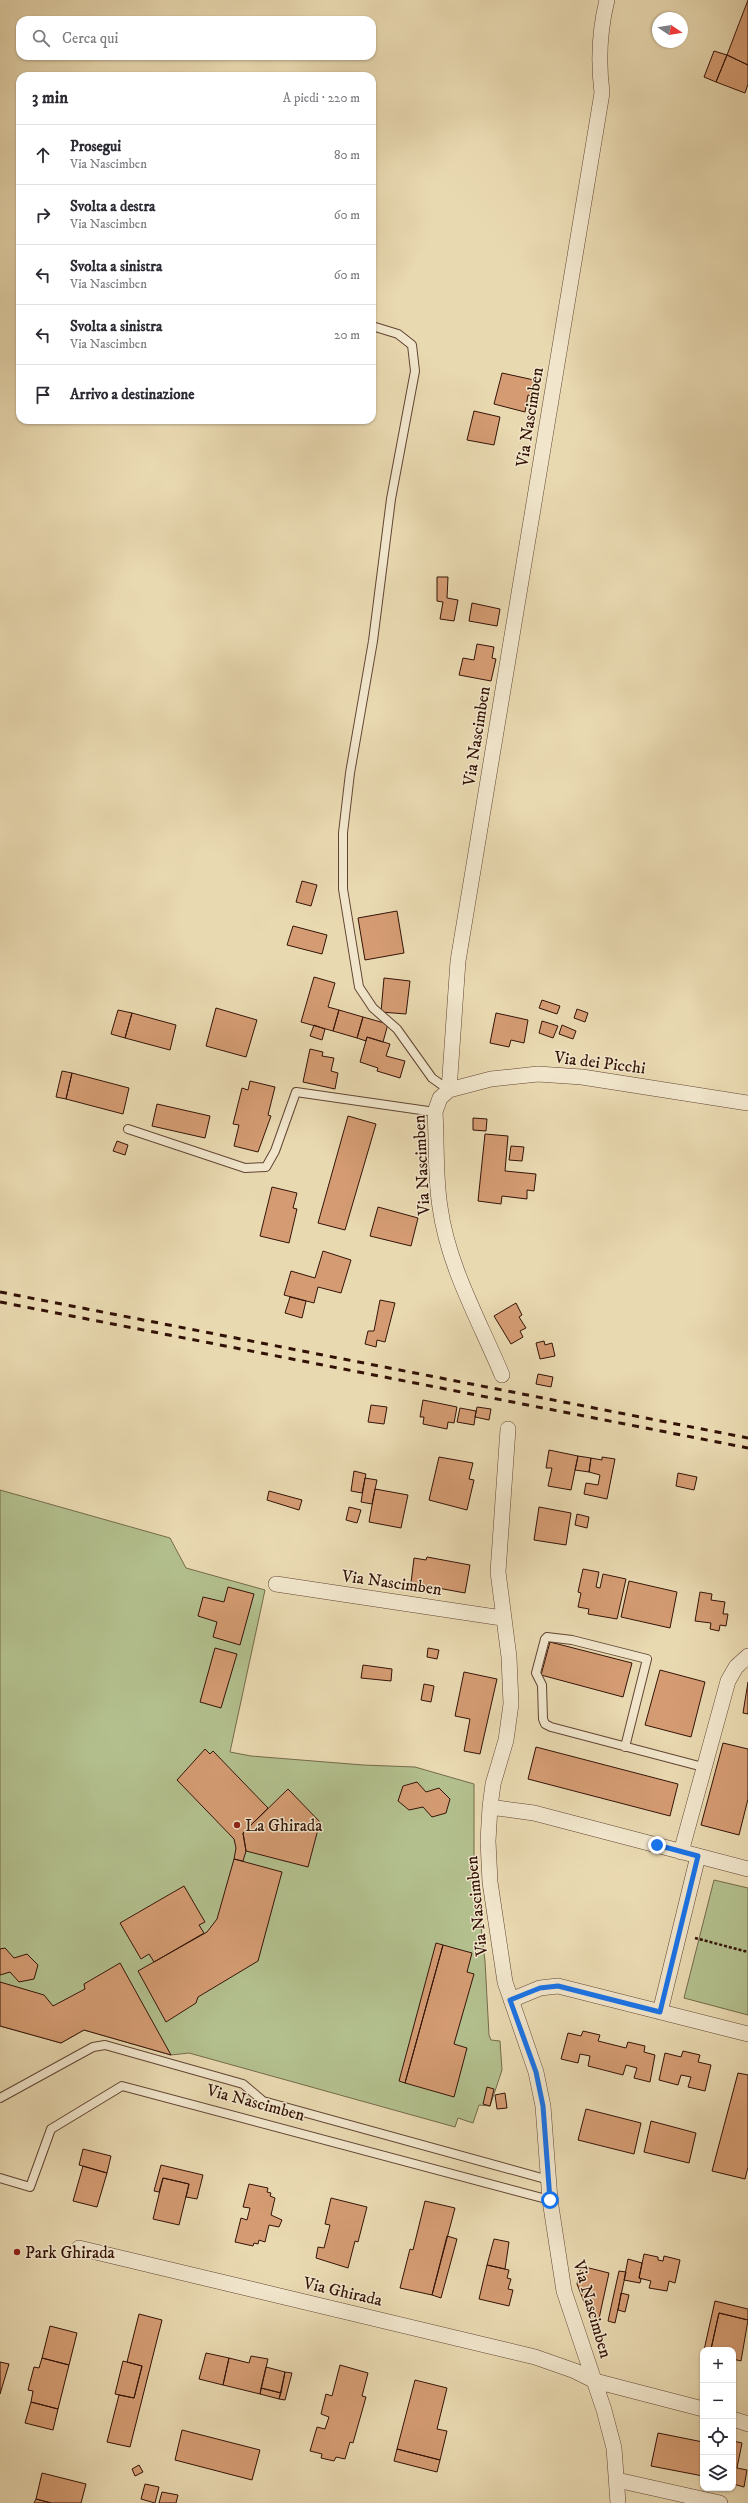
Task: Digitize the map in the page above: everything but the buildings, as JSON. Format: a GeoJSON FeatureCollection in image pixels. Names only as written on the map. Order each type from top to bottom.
{"type":"FeatureCollection","features":[{"type":"Feature","properties":{"kind":"street","name":"Via Nascimben"},"geometry":{"type":"LineString","coordinates":[[502,1374],[462,1286],[449,1248],[440,1207],[435,1112],[440,1098],[448,1090],[458,961],[602,93],[598,58],[601,23],[607,0]]}},
{"type":"Feature","properties":{"kind":"street","name":"Via dei Picchi"},"geometry":{"type":"LineString","coordinates":[[448,1090],[490,1079],[538,1074],[582,1077],[748,1103]]}},
{"type":"Feature","properties":{"kind":"street","name":"Via Nascimben"},"geometry":{"type":"LineString","coordinates":[[508,1429],[498,1547],[502,1618],[509,1657],[511,1704],[506,1740],[493,1784],[490,1807],[488,1841],[490,1882],[501,1964],[510,2000],[536,2072],[543,2106],[550,2200],[564,2292],[595,2381]]}},
{"type":"Feature","properties":{"kind":"street","name":"Via Nascimben"},"geometry":{"type":"LineString","coordinates":[[276,1584],[502,1618]]}},
{"type":"Feature","properties":{"kind":"street"},"geometry":{"type":"LineString","coordinates":[[681,1852],[703,1767],[731,1674],[748,1656]]}},
{"type":"Feature","properties":{"kind":"street"},"geometry":{"type":"LineString","coordinates":[[490,1807],[525,1811],[748,1869]]}},
{"type":"Feature","properties":{"kind":"street"},"geometry":{"type":"LineString","coordinates":[[660,2012],[698,1856]]}},
{"type":"Feature","properties":{"kind":"street"},"geometry":{"type":"LineString","coordinates":[[510,2000],[540,1988],[558,1986],[748,2034]]}},
{"type":"Feature","properties":{"kind":"street","name":"Via Ghirada"},"geometry":{"type":"LineString","coordinates":[[79,2248],[535,2356],[575,2371],[595,2381],[700,2408]]}},
{"type":"Feature","properties":{"kind":"street"},"geometry":{"type":"LineString","coordinates":[[595,2381],[614,2448],[618,2480],[618,2503]]}},
{"type":"Feature","properties":{"kind":"street"},"geometry":{"type":"LineString","coordinates":[[736,2420],[748,2424]]}},
{"type":"Feature","properties":{"kind":"street"},"geometry":{"type":"LineString","coordinates":[[618,2480],[720,2503]]}},
{"type":"Feature","properties":{"kind":"lane"},"geometry":{"type":"LineString","coordinates":[[376,327],[398,334],[412,345],[415,371],[391,499],[373,641],[350,773],[344,833],[343,889],[360,987],[373,1008],[397,1029],[432,1078],[448,1090]]}},
{"type":"Feature","properties":{"kind":"lane"},"geometry":{"type":"LineString","coordinates":[[128,1129],[245,1168],[266,1167],[275,1151],[296,1092],[435,1112]]}},
{"type":"Feature","properties":{"kind":"lane"},"geometry":{"type":"LineString","coordinates":[[625,1747],[647,1659],[572,1640],[547,1637],[545,1639],[536,1673],[542,1685],[543,1719],[545,1724],[625,1747],[703,1767]]}},
{"type":"Feature","properties":{"kind":"lane","name":"Via Nascimben"},"geometry":{"type":"LineString","coordinates":[[0,2098],[93,2047],[105,2045],[243,2084],[263,2101],[549,2180]]}},
{"type":"Feature","properties":{"kind":"lane","name":"Via Nascimben"},"geometry":{"type":"LineString","coordinates":[[0,2178],[30,2187],[52,2129],[122,2086],[550,2200]]}},
{"type":"Feature","properties":{"kind":"path"},"geometry":{"type":"LineString","coordinates":[[695,1938],[748,1952]]}},
{"type":"Feature","properties":{"kind":"green space","name":"La Ghirada"},"geometry":{"type":"Polygon","coordinates":[[[0,1490],[170,1538],[186,1568],[265,1590],[230,1752],[251,1756],[363,1765],[415,1767],[474,1784],[474,1865],[485,1961],[489,2035],[491,2040],[500,2041],[502,2070],[490,2106],[479,2105],[473,2123],[458,2118],[455,2127],[189,2053],[171,2055],[84,2030],[61,2043],[0,2026],[0,1490]]]}},
{"type":"Feature","properties":{"kind":"green space"},"geometry":{"type":"Polygon","coordinates":[[[714,1880],[748,1888],[748,2015],[684,1998],[714,1880]]]}},
{"type":"Feature","properties":{"kind":"railway"},"geometry":{"type":"LineString","coordinates":[[0,1292],[748,1438]]}},
{"type":"Feature","properties":{"kind":"railway"},"geometry":{"type":"LineString","coordinates":[[0,1302],[748,1448]]}},
{"type":"Feature","properties":{"kind":"place","name":"La Ghirada"},"geometry":{"type":"Point","coordinates":[237,1825]}},
{"type":"Feature","properties":{"kind":"place","name":"Park Ghirada"},"geometry":{"type":"Point","coordinates":[17,2252]}},
{"type":"Feature","properties":{"kind":"route"},"geometry":{"type":"LineString","coordinates":[[550,2200],[547,2142],[543,2106],[536,2072],[510,2000],[540,1988],[558,1986],[660,2012],[698,1856],[657,1845]]}}]}
